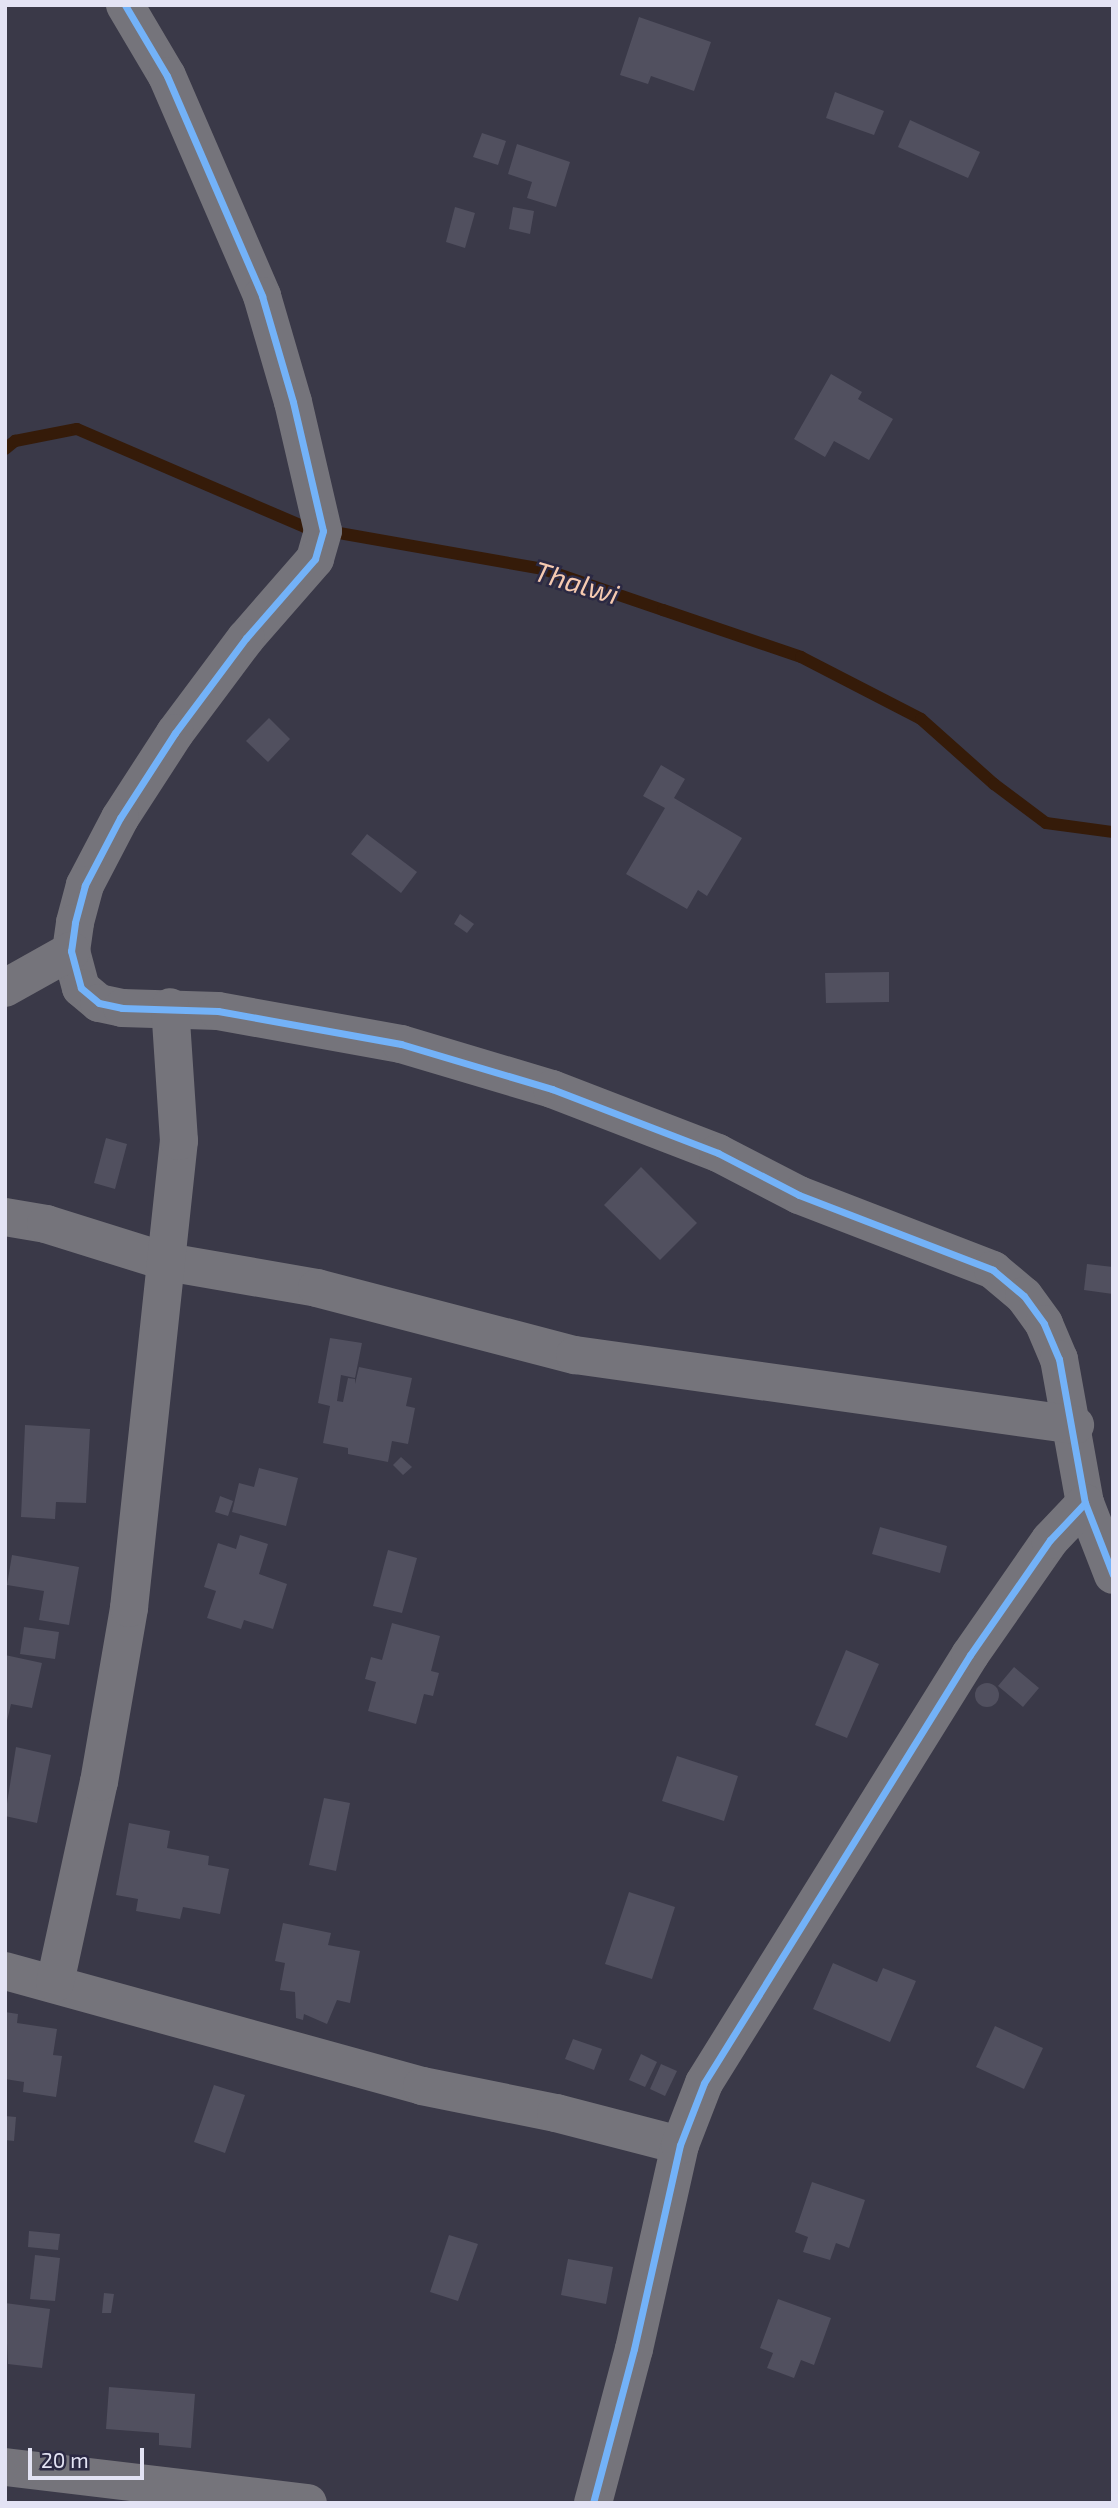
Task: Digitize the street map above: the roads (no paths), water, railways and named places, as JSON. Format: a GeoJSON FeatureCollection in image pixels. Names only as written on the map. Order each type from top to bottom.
{"type":"FeatureCollection","features":[{"type":"Feature","properties":{"kind":"street"},"geometry":{"type":"LineString","coordinates":[[125,5],[167,76],[262,296],[293,402],[323,531],[315,559],[246,638],[175,733],[120,818],[85,885],[71,951],[81,988],[99,1003],[122,1008],[170,1007],[218,1011],[401,1044],[552,1089],[718,1153],[799,1195],[970,1258],[1009,1281],[1044,1324],[1059,1359],[1074,1426],[1085,1503],[1113,1575]]}},
{"type":"Feature","properties":{"kind":"street"},"geometry":{"type":"LineString","coordinates":[[5,988],[71,951]]}},
{"type":"Feature","properties":{"kind":"street"},"geometry":{"type":"LineString","coordinates":[[55,1983],[99,1782],[129,1608],[179,1141],[170,1007]]}},
{"type":"Feature","properties":{"kind":"street"},"geometry":{"type":"LineString","coordinates":[[5,1217],[46,1224],[167,1262],[317,1288],[575,1355],[1074,1426]]}},
{"type":"Feature","properties":{"kind":"street"},"geometry":{"type":"LineString","coordinates":[[593,2503],[634,2349],[680,2145],[704,2083],[795,1931],[892,1786],[970,1655],[1050,1540],[1085,1503]]}},
{"type":"Feature","properties":{"kind":"street"},"geometry":{"type":"LineString","coordinates":[[5,1971],[409,2083],[556,2113],[680,2145]]}},
{"type":"Feature","properties":{"kind":"street"},"geometry":{"type":"LineString","coordinates":[[5,2467],[308,2503]]}},
{"type":"Feature","properties":{"kind":"waterway","name":"Thalwi"},"geometry":{"type":"LineString","coordinates":[[5,449],[15,441],[77,429],[305,527],[543,569],[801,657],[921,719],[994,784],[1046,823],[1113,832]]}}]}
